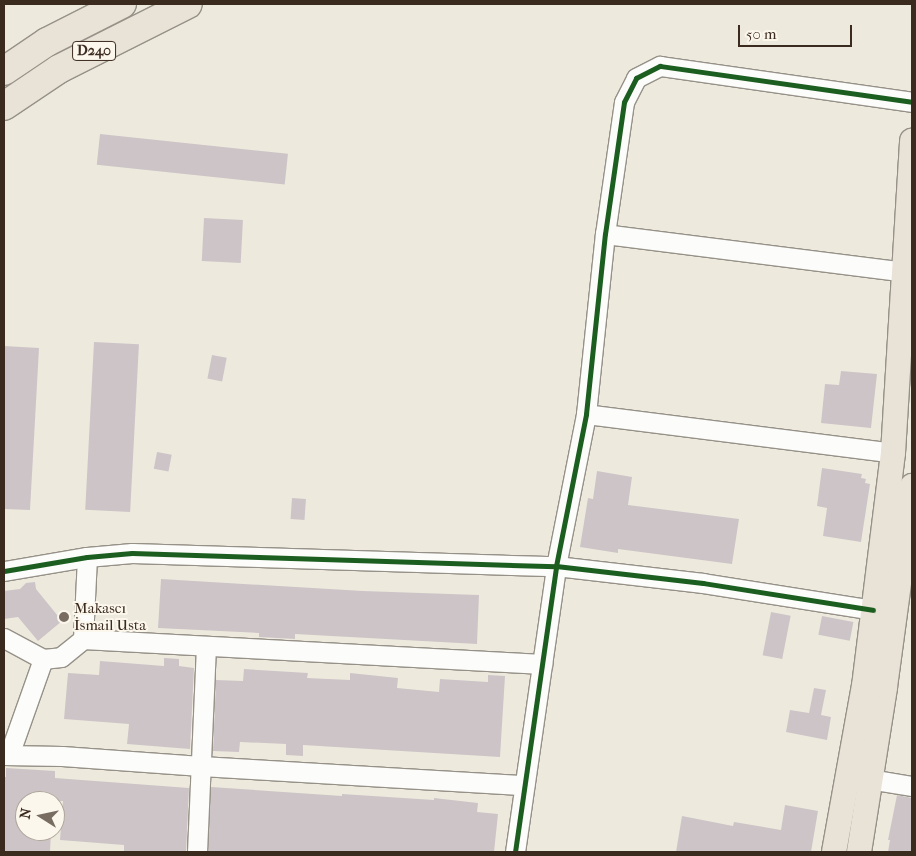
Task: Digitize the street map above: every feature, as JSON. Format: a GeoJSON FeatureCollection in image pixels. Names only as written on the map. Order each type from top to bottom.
{"type":"FeatureCollection","features":[{"type":"Feature","properties":{"kind":"highway","name":"D240"},"geometry":{"type":"LineString","coordinates":[[4,71],[47,42],[122,4]]}},
{"type":"Feature","properties":{"kind":"highway","name":"D240"},"geometry":{"type":"LineString","coordinates":[[4,106],[59,69],[188,4]]}},
{"type":"Feature","properties":{"kind":"main road"},"geometry":{"type":"LineString","coordinates":[[834,852],[864,686],[893,453],[912,140]]}},
{"type":"Feature","properties":{"kind":"main road"},"geometry":{"type":"LineString","coordinates":[[859,852],[885,687],[912,486]]}},
{"type":"Feature","properties":{"kind":"street"},"geometry":{"type":"LineString","coordinates":[[515,852],[556,566],[586,414],[605,234],[624,102],[636,78],[660,66],[912,102]]}},
{"type":"Feature","properties":{"kind":"street"},"geometry":{"type":"LineString","coordinates":[[605,234],[904,272]]}},
{"type":"Feature","properties":{"kind":"street"},"geometry":{"type":"LineString","coordinates":[[586,414],[893,453]]}},
{"type":"Feature","properties":{"kind":"street"},"geometry":{"type":"LineString","coordinates":[[4,571],[87,557],[132,553],[556,566],[703,583],[873,610]]}},
{"type":"Feature","properties":{"kind":"street"},"geometry":{"type":"LineString","coordinates":[[82,640],[87,557]]}},
{"type":"Feature","properties":{"kind":"street"},"geometry":{"type":"LineString","coordinates":[[4,638],[43,659],[62,657],[82,640],[206,648],[542,664]]}},
{"type":"Feature","properties":{"kind":"street"},"geometry":{"type":"LineString","coordinates":[[197,852],[206,648]]}},
{"type":"Feature","properties":{"kind":"street"},"geometry":{"type":"LineString","coordinates":[[43,659],[6,755],[62,756],[524,785]]}},
{"type":"Feature","properties":{"kind":"street"},"geometry":{"type":"LineString","coordinates":[[869,779],[912,786]]}},
{"type":"Feature","properties":{"kind":"building"},"geometry":{"type":"Polygon","coordinates":[[[100,134],[288,154],[285,185],[97,165],[100,134]]]}},
{"type":"Feature","properties":{"kind":"building"},"geometry":{"type":"Polygon","coordinates":[[[204,218],[243,220],[241,263],[202,261],[204,218]]]}},
{"type":"Feature","properties":{"kind":"building"},"geometry":{"type":"Polygon","coordinates":[[[94,342],[139,344],[130,512],[85,510],[94,342]]]}},
{"type":"Feature","properties":{"kind":"building"},"geometry":{"type":"Polygon","coordinates":[[[4,346],[39,348],[30,510],[4,509],[4,346]]]}},
{"type":"Feature","properties":{"kind":"building"},"geometry":{"type":"Polygon","coordinates":[[[212,355],[227,358],[222,381],[207,379],[212,355]]]}},
{"type":"Feature","properties":{"kind":"building"},"geometry":{"type":"Polygon","coordinates":[[[841,371],[877,374],[871,428],[821,423],[825,384],[839,385],[841,371]]]}},
{"type":"Feature","properties":{"kind":"building"},"geometry":{"type":"Polygon","coordinates":[[[157,452],[172,455],[168,472],[154,469],[157,452]]]}},
{"type":"Feature","properties":{"kind":"building"},"geometry":{"type":"Polygon","coordinates":[[[822,468],[862,474],[861,478],[866,479],[865,483],[870,484],[861,542],[823,536],[827,508],[817,506],[822,468]]]}},
{"type":"Feature","properties":{"kind":"building"},"geometry":{"type":"Polygon","coordinates":[[[597,471],[632,477],[628,505],[739,519],[732,564],[618,549],[618,553],[580,547],[588,498],[593,499],[597,471]]]}},
{"type":"Feature","properties":{"kind":"building"},"geometry":{"type":"Polygon","coordinates":[[[292,498],[306,499],[305,520],[291,519],[292,498]]]}},
{"type":"Feature","properties":{"kind":"building"},"geometry":{"type":"Polygon","coordinates":[[[161,579],[363,591],[479,595],[477,644],[295,634],[295,639],[259,637],[259,633],[158,628],[161,579]]]}},
{"type":"Feature","properties":{"kind":"building"},"geometry":{"type":"Polygon","coordinates":[[[35,582],[36,589],[62,621],[38,641],[18,617],[4,619],[4,591],[20,589],[26,583],[35,582]]]}},
{"type":"Feature","properties":{"kind":"building"},"geometry":{"type":"Polygon","coordinates":[[[771,612],[791,616],[782,659],[763,655],[771,612]]]}},
{"type":"Feature","properties":{"kind":"building"},"geometry":{"type":"Polygon","coordinates":[[[822,616],[853,622],[850,641],[818,635],[822,616]]]}},
{"type":"Feature","properties":{"kind":"building"},"geometry":{"type":"Polygon","coordinates":[[[164,658],[179,659],[179,666],[194,668],[190,749],[127,744],[129,724],[64,719],[68,673],[99,675],[100,661],[164,666],[164,658]]]}},
{"type":"Feature","properties":{"kind":"building"},"geometry":{"type":"Polygon","coordinates":[[[244,669],[308,673],[307,678],[350,680],[350,673],[398,678],[397,688],[439,692],[440,679],[488,682],[488,675],[505,676],[500,757],[303,745],[303,756],[286,755],[286,744],[240,742],[239,752],[213,751],[216,680],[243,681],[244,669]]]}},
{"type":"Feature","properties":{"kind":"building"},"geometry":{"type":"Polygon","coordinates":[[[814,688],[826,690],[821,715],[831,717],[827,740],[786,732],[790,710],[809,713],[814,688]]]}},
{"type":"Feature","properties":{"kind":"building"},"geometry":{"type":"Polygon","coordinates":[[[6,768],[55,771],[55,778],[189,788],[186,852],[124,852],[124,845],[65,840],[65,791],[15,791],[15,841],[51,841],[50,852],[4,852],[4,777],[6,777],[6,768]]]}},
{"type":"Feature","properties":{"kind":"building"},"geometry":{"type":"Polygon","coordinates":[[[211,787],[342,796],[342,794],[434,800],[434,798],[478,803],[477,812],[498,814],[494,852],[208,852],[211,787]]]}},
{"type":"Feature","properties":{"kind":"building"},"geometry":{"type":"Polygon","coordinates":[[[897,795],[912,798],[912,852],[888,852],[890,840],[888,840],[897,795]]]}},
{"type":"Feature","properties":{"kind":"building"},"geometry":{"type":"Polygon","coordinates":[[[785,805],[818,811],[811,852],[676,852],[682,816],[733,826],[734,822],[781,830],[785,805]]]}},
{"type":"Feature","properties":{"kind":"cycle path"},"geometry":{"type":"LineString","coordinates":[[515,852],[556,566],[586,414],[605,234],[624,102],[636,78],[660,66],[912,102]]}},
{"type":"Feature","properties":{"kind":"cycle path"},"geometry":{"type":"LineString","coordinates":[[4,571],[87,557],[132,553],[556,566],[703,583],[873,610]]}},
{"type":"Feature","properties":{"kind":"place","name":"Makascı İsmail Usta"},"geometry":{"type":"Point","coordinates":[64,617]}}]}
